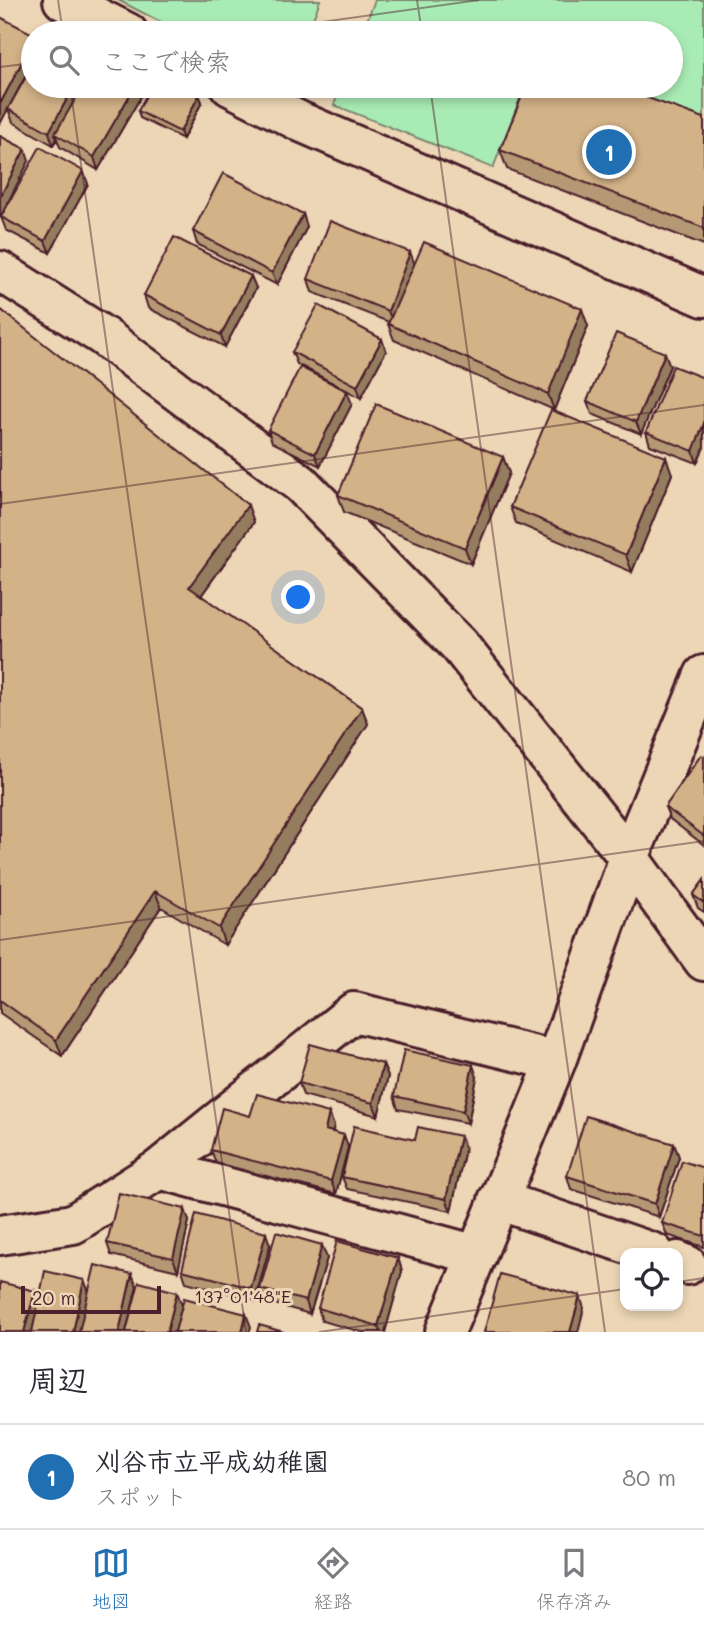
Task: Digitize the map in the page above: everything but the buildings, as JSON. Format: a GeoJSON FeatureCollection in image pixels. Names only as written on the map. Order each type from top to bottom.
{"type":"FeatureCollection","features":[{"type":"Feature","properties":{"kind":"street"},"geometry":{"type":"LineString","coordinates":[[63,0],[104,21]]}},
{"type":"Feature","properties":{"kind":"street"},"geometry":{"type":"LineString","coordinates":[[253,98],[300,122],[704,297]]}},
{"type":"Feature","properties":{"kind":"street"},"geometry":{"type":"LineString","coordinates":[[0,271],[103,335],[301,485],[459,645],[629,858],[704,961]]}},
{"type":"Feature","properties":{"kind":"street"},"geometry":{"type":"LineString","coordinates":[[446,1332],[556,1061],[629,858],[704,675]]}},
{"type":"Feature","properties":{"kind":"street"},"geometry":{"type":"LineString","coordinates":[[0,1235],[73,1224],[159,1169],[354,1012],[556,1061]]}},
{"type":"Feature","properties":{"kind":"street"},"geometry":{"type":"LineString","coordinates":[[159,1169],[477,1255]]}},
{"type":"Feature","properties":{"kind":"street"},"geometry":{"type":"LineString","coordinates":[[499,1200],[638,1248]]}},
{"type":"Feature","properties":{"kind":"green space"},"geometry":{"type":"Polygon","coordinates":[[[118,0],[320,0],[312,21],[159,21],[118,0]]]}},
{"type":"Feature","properties":{"kind":"green space"},"geometry":{"type":"Polygon","coordinates":[[[375,0],[704,0],[704,123],[632,98],[683,98],[683,21],[367,21],[375,0]]]}},
{"type":"Feature","properties":{"kind":"green space"},"geometry":{"type":"Polygon","coordinates":[[[337,98],[520,98],[493,168],[334,105],[337,98]]]}},
{"type":"Feature","properties":{"kind":"place","name":"刈谷市立平成幼稚園"},"geometry":{"type":"Point","coordinates":[609,152]}}]}
